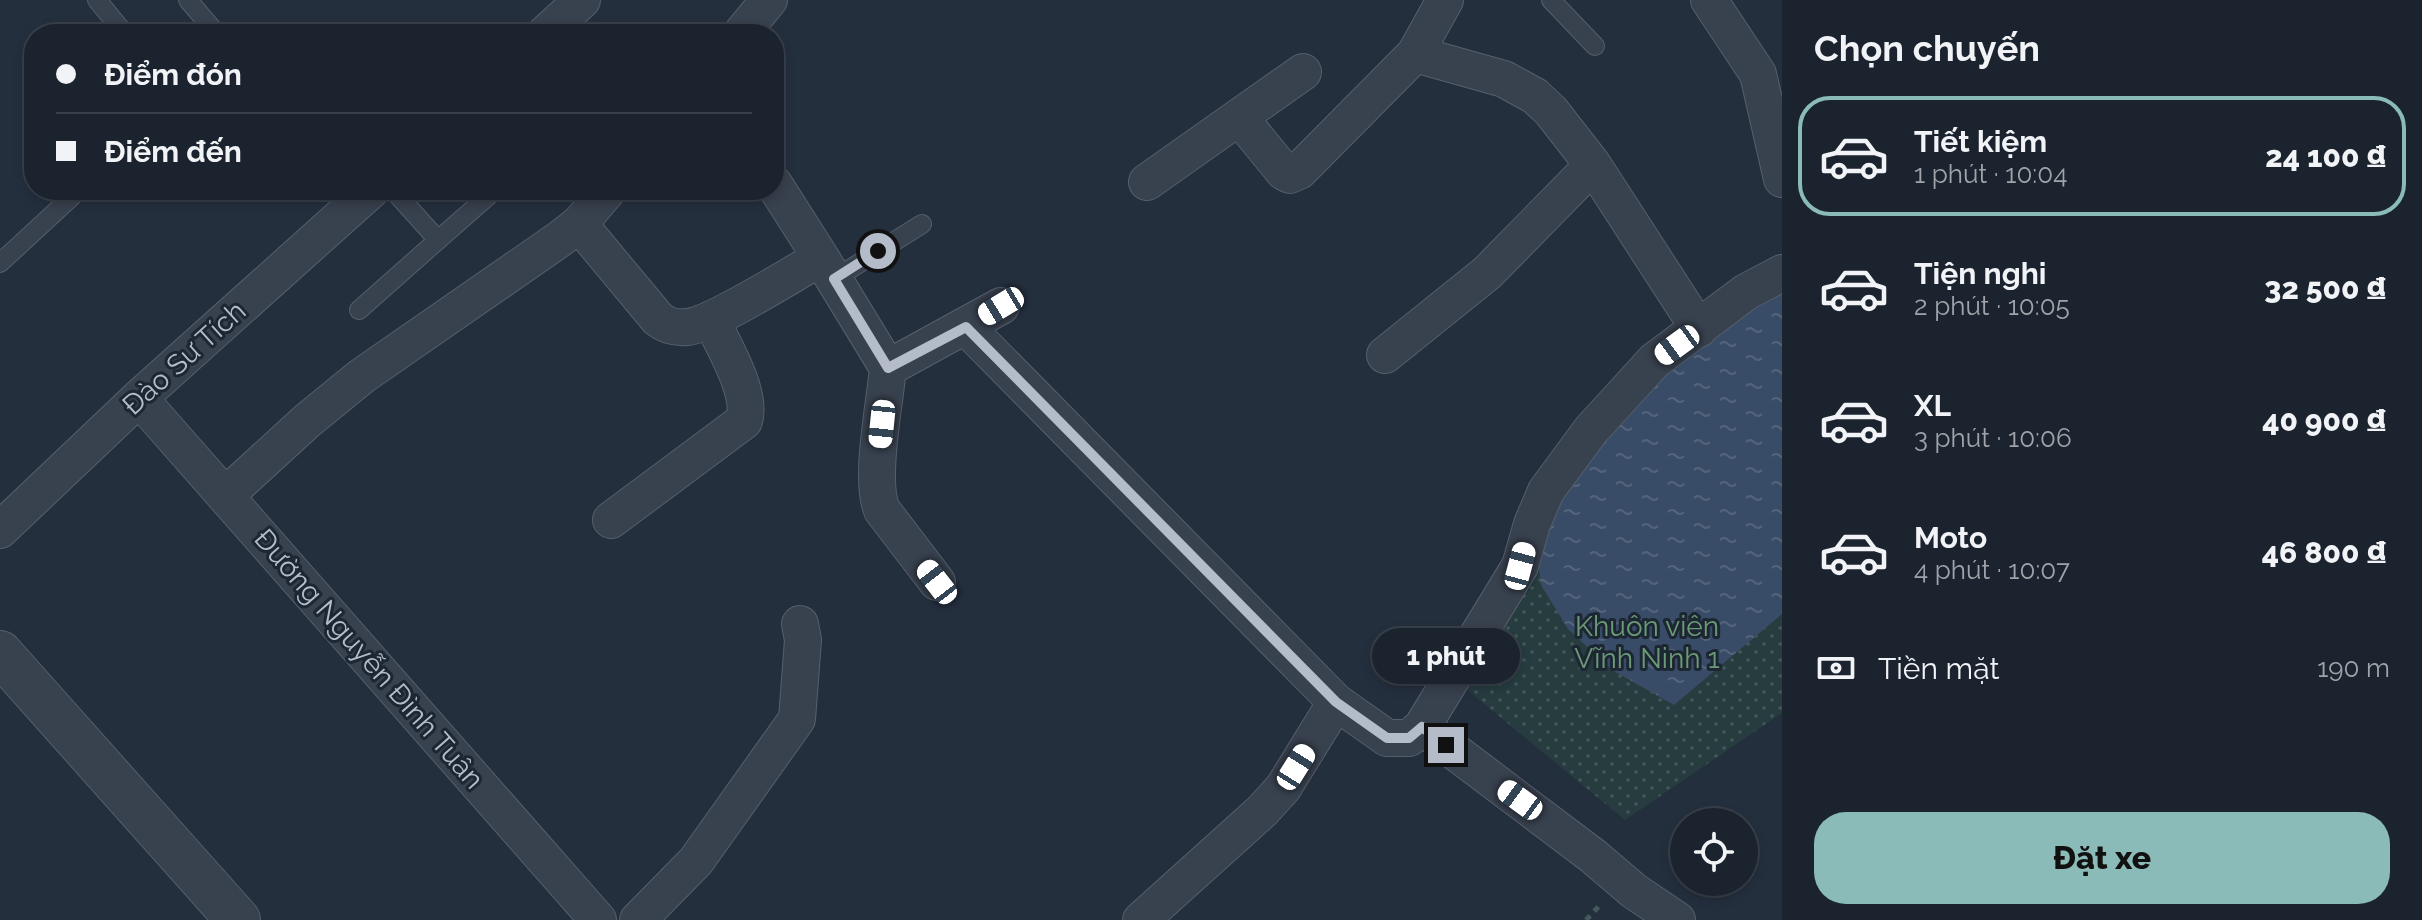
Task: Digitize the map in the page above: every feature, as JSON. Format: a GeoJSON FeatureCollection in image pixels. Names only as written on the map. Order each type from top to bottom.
{"type":"FeatureCollection","features":[{"type":"Feature","properties":{"kind":"street"},"geometry":{"type":"LineString","coordinates":[[749,24],[769,0]]}},
{"type":"Feature","properties":{"kind":"street"},"geometry":{"type":"LineString","coordinates":[[1239,117],[1284,172],[1290,175],[1299,171],[1415,54],[1445,0]]}},
{"type":"Feature","properties":{"kind":"street"},"geometry":{"type":"LineString","coordinates":[[1709,0],[1758,74],[1782,179]]}},
{"type":"Feature","properties":{"kind":"street"},"geometry":{"type":"LineString","coordinates":[[1415,54],[1518,85],[1551,111],[1593,165],[1699,329]]}},
{"type":"Feature","properties":{"kind":"street"},"geometry":{"type":"LineString","coordinates":[[1147,182],[1303,72]]}},
{"type":"Feature","properties":{"kind":"street"},"geometry":{"type":"LineString","coordinates":[[1385,355],[1487,273],[1593,165]]}},
{"type":"Feature","properties":{"kind":"street","name":"Đào Sư Tích"},"geometry":{"type":"LineString","coordinates":[[0,530],[139,398],[362,200]]}},
{"type":"Feature","properties":{"kind":"street"},"geometry":{"type":"LineString","coordinates":[[225,496],[308,420],[362,376],[579,224],[599,200]]}},
{"type":"Feature","properties":{"kind":"street"},"geometry":{"type":"LineString","coordinates":[[784,200],[888,368],[877,479],[878,500],[882,510],[937,582]]}},
{"type":"Feature","properties":{"kind":"street"},"geometry":{"type":"LineString","coordinates":[[579,224],[658,319],[673,327],[690,327],[711,319],[827,268]]}},
{"type":"Feature","properties":{"kind":"street"},"geometry":{"type":"LineString","coordinates":[[966,327],[1336,702],[1387,738],[1409,738],[1422,727],[1520,566],[1532,524],[1546,491],[1591,430],[1654,361],[1746,292],[1782,273]]}},
{"type":"Feature","properties":{"kind":"street"},"geometry":{"type":"LineString","coordinates":[[888,368],[1001,306]]}},
{"type":"Feature","properties":{"kind":"street"},"geometry":{"type":"LineString","coordinates":[[611,520],[744,421],[747,411],[745,396],[711,319]]}},
{"type":"Feature","properties":{"kind":"street","name":"Đường Nguyễn Đình Tuân"},"geometry":{"type":"LineString","coordinates":[[139,398],[598,920]]}},
{"type":"Feature","properties":{"kind":"street"},"geometry":{"type":"LineString","coordinates":[[638,920],[696,861],[797,719],[803,640],[800,624]]}},
{"type":"Feature","properties":{"kind":"street"},"geometry":{"type":"LineString","coordinates":[[0,653],[238,920]]}},
{"type":"Feature","properties":{"kind":"street"},"geometry":{"type":"LineString","coordinates":[[1141,920],[1262,811],[1283,788],[1336,702]]}},
{"type":"Feature","properties":{"kind":"street"},"geometry":{"type":"LineString","coordinates":[[1422,727],[1593,856],[1634,891],[1677,920]]}},
{"type":"Feature","properties":{"kind":"lane"},"geometry":{"type":"LineString","coordinates":[[97,0],[117,24]]}},
{"type":"Feature","properties":{"kind":"lane"},"geometry":{"type":"LineString","coordinates":[[188,0],[208,24]]}},
{"type":"Feature","properties":{"kind":"lane"},"geometry":{"type":"LineString","coordinates":[[1551,0],[1595,46]]}},
{"type":"Feature","properties":{"kind":"lane"},"geometry":{"type":"LineString","coordinates":[[0,263],[68,200]]}},
{"type":"Feature","properties":{"kind":"lane"},"geometry":{"type":"LineString","coordinates":[[384,200],[438,240]]}},
{"type":"Feature","properties":{"kind":"lane"},"geometry":{"type":"LineString","coordinates":[[359,310],[484,200]]}},
{"type":"Feature","properties":{"kind":"lane"},"geometry":{"type":"LineString","coordinates":[[827,268],[922,224]]}},
{"type":"Feature","properties":{"kind":"green space","name":"Khuôn viên Vĩnh Ninh 1"},"geometry":{"type":"Polygon","coordinates":[[[1782,282],[1782,713],[1625,820],[1465,688],[1541,516],[1782,282]]]}},
{"type":"Feature","properties":{"kind":"water","name":"Khuôn viên Vĩnh Ninh 1"},"geometry":{"type":"Polygon","coordinates":[[[1782,290],[1782,614],[1674,705],[1612,670],[1568,629],[1541,585],[1536,544],[1598,438],[1712,330],[1782,290]]]}},
{"type":"Feature","properties":{"kind":"route"},"geometry":{"type":"LineString","coordinates":[[878,251],[834,279],[888,368],[966,327],[1336,702],[1387,738],[1409,738],[1422,727],[1446,745]]}}]}
